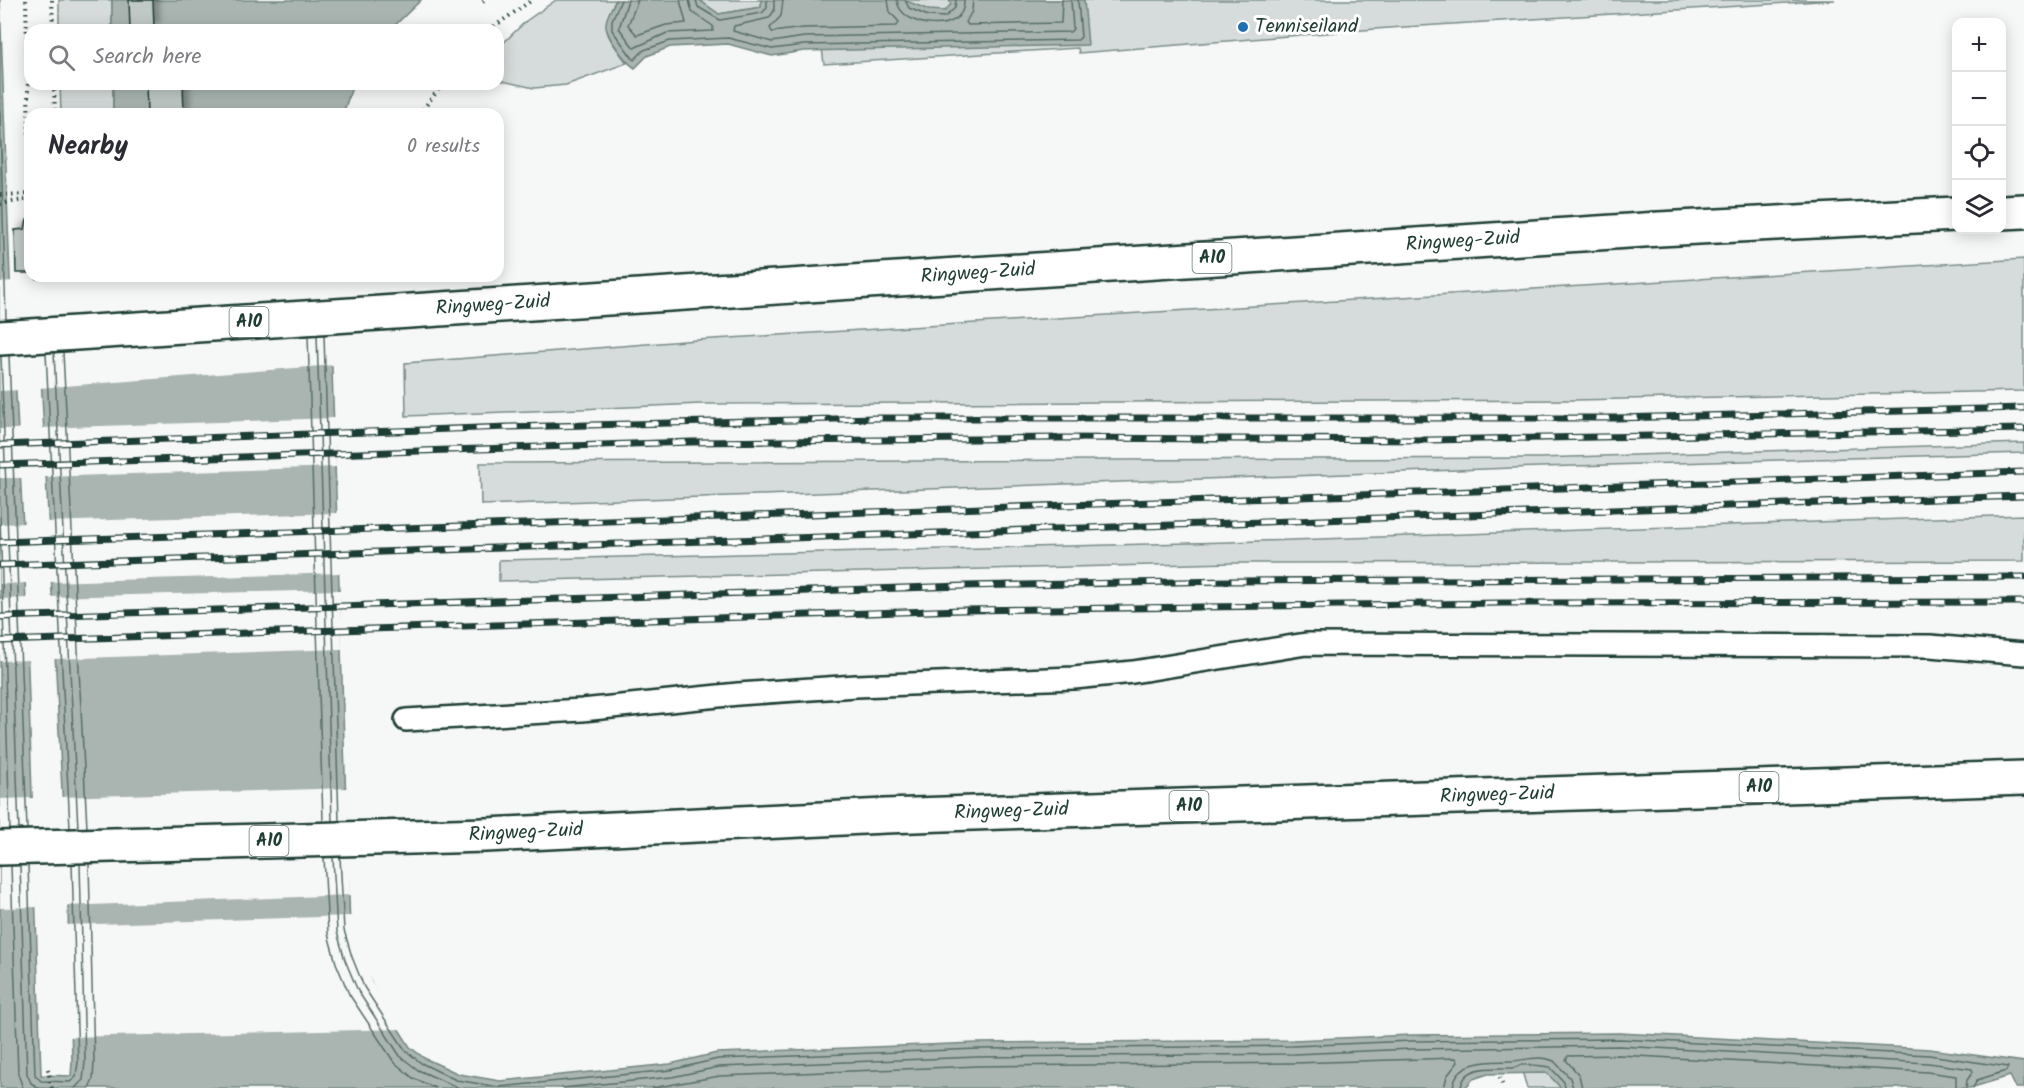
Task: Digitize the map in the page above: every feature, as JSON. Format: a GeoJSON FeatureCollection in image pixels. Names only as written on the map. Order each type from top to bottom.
{"type":"FeatureCollection","features":[{"type":"Feature","properties":{"kind":"highway"},"geometry":{"type":"LineString","coordinates":[[2006,212],[2024,211]]}},
{"type":"Feature","properties":{"kind":"highway","name":"Ringweg-Zuid"},"geometry":{"type":"LineString","coordinates":[[0,338],[1659,229],[1952,214]]}},
{"type":"Feature","properties":{"kind":"highway","name":"Ringweg-Zuid"},"geometry":{"type":"LineString","coordinates":[[0,848],[486,835],[920,815],[2024,778]]}},
{"type":"Feature","properties":{"kind":"lane"},"geometry":{"type":"LineString","coordinates":[[406,720],[582,710],[738,694],[856,686],[1074,678],[1133,672],[1306,644],[1930,646],[2024,654]]}},
{"type":"Feature","properties":{"kind":"path"},"geometry":{"type":"LineString","coordinates":[[26,0],[27,24]]}},
{"type":"Feature","properties":{"kind":"path"},"geometry":{"type":"LineString","coordinates":[[52,0],[53,24]]}},
{"type":"Feature","properties":{"kind":"path"},"geometry":{"type":"LineString","coordinates":[[498,24],[532,0]]}},
{"type":"Feature","properties":{"kind":"path"},"geometry":{"type":"LineString","coordinates":[[28,90],[28,108]]}},
{"type":"Feature","properties":{"kind":"path"},"geometry":{"type":"LineString","coordinates":[[54,90],[55,108]]}},
{"type":"Feature","properties":{"kind":"path"},"geometry":{"type":"LineString","coordinates":[[424,108],[438,90]]}},
{"type":"Feature","properties":{"kind":"path"},"geometry":{"type":"LineString","coordinates":[[0,195],[24,194]]}},
{"type":"Feature","properties":{"kind":"path"},"geometry":{"type":"LineString","coordinates":[[0,204],[24,200]]}},
{"type":"Feature","properties":{"kind":"path"},"geometry":{"type":"LineString","coordinates":[[48,1068],[52,1088]]}},
{"type":"Feature","properties":{"kind":"path"},"geometry":{"type":"LineString","coordinates":[[1500,1077],[1503,1088]]}},
{"type":"Feature","properties":{"kind":"shaded area"},"geometry":{"type":"Polygon","coordinates":[[[59,0],[112,0],[112,24],[59,24],[59,0]]]}},
{"type":"Feature","properties":{"kind":"shaded area"},"geometry":{"type":"Polygon","coordinates":[[[556,0],[616,0],[607,19],[608,33],[627,63],[566,85],[534,88],[504,81],[504,42],[526,21],[556,0]]]}},
{"type":"Feature","properties":{"kind":"shaded area"},"geometry":{"type":"Polygon","coordinates":[[[699,0],[761,0],[761,7],[719,14],[699,0]]]}},
{"type":"Feature","properties":{"kind":"shaded area"},"geometry":{"type":"Polygon","coordinates":[[[816,0],[1835,0],[1388,28],[1079,53],[1078,48],[824,64],[816,0]]]}},
{"type":"Feature","properties":{"kind":"shaded area"},"geometry":{"type":"Polygon","coordinates":[[[60,90],[113,90],[113,108],[61,108],[60,90]]]}},
{"type":"Feature","properties":{"kind":"shaded area"},"geometry":{"type":"Polygon","coordinates":[[[2024,259],[2024,391],[1573,400],[701,404],[406,416],[405,363],[697,340],[2024,259]]]}},
{"type":"Feature","properties":{"kind":"shaded area"},"geometry":{"type":"Polygon","coordinates":[[[2024,443],[2024,453],[1540,467],[481,505],[480,463],[1539,458],[2024,443]]]}},
{"type":"Feature","properties":{"kind":"shaded area"},"geometry":{"type":"Polygon","coordinates":[[[2024,515],[2024,561],[1232,563],[499,581],[499,560],[1230,542],[2024,515]]]}},
{"type":"Feature","properties":{"kind":"shaded area"},"geometry":{"type":"Polygon","coordinates":[[[1522,1071],[1547,1072],[1561,1088],[1527,1088],[1522,1071]]]}},
{"type":"Feature","properties":{"kind":"water"},"geometry":{"type":"Polygon","coordinates":[[[0,0],[10,278],[24,546],[41,1075],[71,1076],[72,1062],[68,909],[36,282],[329,282],[350,929],[357,956],[384,1006],[410,1047],[424,1058],[459,1074],[500,1081],[670,1064],[717,1053],[978,1043],[1293,1040],[1412,1035],[1619,1033],[1930,1049],[2024,1062],[2024,1088],[2016,1088],[2010,1076],[1970,1088],[1561,1088],[1547,1073],[1488,1074],[1473,1079],[1465,1088],[0,1088],[0,0]]]}},
{"type":"Feature","properties":{"kind":"water"},"geometry":{"type":"Polygon","coordinates":[[[112,0],[421,0],[396,24],[112,24],[112,0]]]}},
{"type":"Feature","properties":{"kind":"water"},"geometry":{"type":"Polygon","coordinates":[[[616,0],[699,0],[719,14],[761,7],[761,0],[904,0],[929,10],[945,11],[951,4],[949,0],[1084,0],[1088,45],[804,51],[772,56],[728,44],[670,47],[647,56],[635,68],[620,53],[606,29],[607,19],[616,0]]]}},
{"type":"Feature","properties":{"kind":"water"},"geometry":{"type":"Polygon","coordinates":[[[113,90],[351,90],[345,108],[113,108],[113,90]]]}},
{"type":"Feature","properties":{"kind":"pier"},"geometry":{"type":"Polygon","coordinates":[[[13,281],[20,390],[0,391],[0,282],[13,281]]]}},
{"type":"Feature","properties":{"kind":"pier"},"geometry":{"type":"Polygon","coordinates":[[[33,282],[332,282],[334,365],[39,388],[33,282]]]}},
{"type":"Feature","properties":{"kind":"pier"},"geometry":{"type":"Polygon","coordinates":[[[335,418],[336,467],[44,477],[41,428],[335,418]]]}},
{"type":"Feature","properties":{"kind":"pier"},"geometry":{"type":"Polygon","coordinates":[[[0,429],[22,429],[24,478],[0,478],[0,429]]]}},
{"type":"Feature","properties":{"kind":"pier"},"geometry":{"type":"Polygon","coordinates":[[[338,513],[340,573],[49,582],[46,522],[338,513]]]}},
{"type":"Feature","properties":{"kind":"pier"},"geometry":{"type":"Polygon","coordinates":[[[26,523],[28,583],[0,584],[0,524],[26,523]]]}},
{"type":"Feature","properties":{"kind":"pier"},"geometry":{"type":"Polygon","coordinates":[[[340,590],[342,649],[54,659],[50,597],[340,590]]]}},
{"type":"Feature","properties":{"kind":"pier"},"geometry":{"type":"Polygon","coordinates":[[[29,598],[31,660],[0,661],[0,599],[29,598]]]}},
{"type":"Feature","properties":{"kind":"pier"},"geometry":{"type":"Polygon","coordinates":[[[347,788],[350,895],[65,906],[60,797],[347,788]]]}},
{"type":"Feature","properties":{"kind":"pier"},"geometry":{"type":"Polygon","coordinates":[[[35,798],[37,907],[0,908],[0,799],[35,798]]]}},
{"type":"Feature","properties":{"kind":"pier"},"geometry":{"type":"Polygon","coordinates":[[[352,916],[360,955],[372,983],[403,1029],[68,1037],[65,925],[352,916]]]}},
{"type":"Feature","properties":{"kind":"building"},"geometry":{"type":"Polygon","coordinates":[[[129,0],[153,0],[154,24],[130,24],[129,0]]]}},
{"type":"Feature","properties":{"kind":"building"},"geometry":{"type":"Polygon","coordinates":[[[146,90],[183,90],[184,108],[147,108],[146,90]]]}},
{"type":"Feature","properties":{"kind":"building"},"geometry":{"type":"Polygon","coordinates":[[[24,229],[24,273],[16,273],[15,230],[24,229]]]}},
{"type":"Feature","properties":{"kind":"railway"},"geometry":{"type":"LineString","coordinates":[[0,445],[508,427],[876,418],[1615,418],[2024,408]]}},
{"type":"Feature","properties":{"kind":"railway"},"geometry":{"type":"LineString","coordinates":[[0,465],[692,442],[1061,438],[1430,440],[2024,429]]}},
{"type":"Feature","properties":{"kind":"railway"},"geometry":{"type":"LineString","coordinates":[[0,542],[2024,472]]}},
{"type":"Feature","properties":{"kind":"railway"},"geometry":{"type":"LineString","coordinates":[[0,565],[2024,496]]}},
{"type":"Feature","properties":{"kind":"railway"},"geometry":{"type":"LineString","coordinates":[[0,617],[964,586],[1229,581],[2024,577]]}},
{"type":"Feature","properties":{"kind":"railway"},"geometry":{"type":"LineString","coordinates":[[0,641],[963,610],[1503,603],[2024,602]]}},
{"type":"Feature","properties":{"kind":"place","name":"Tenniseiland"},"geometry":{"type":"Point","coordinates":[1243,27]}}]}
